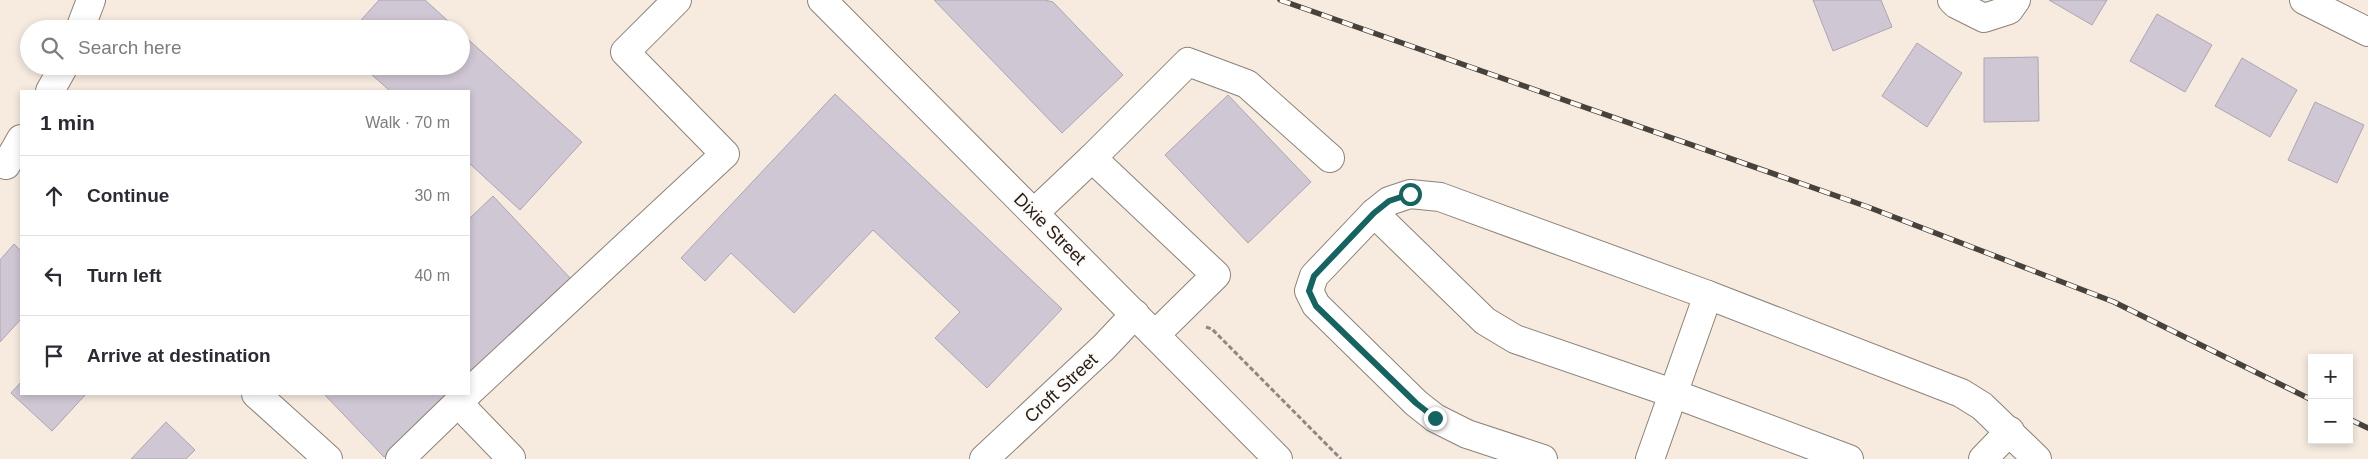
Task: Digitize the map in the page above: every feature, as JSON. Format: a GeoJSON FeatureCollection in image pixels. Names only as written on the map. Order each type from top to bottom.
{"type":"FeatureCollection","features":[{"type":"Feature","properties":{"kind":"street"},"geometry":{"type":"LineString","coordinates":[[83,20],[91,0]]}},
{"type":"Feature","properties":{"kind":"street"},"geometry":{"type":"LineString","coordinates":[[470,391],[724,154],[625,52],[677,0]]}},
{"type":"Feature","properties":{"kind":"street","name":"Dixie Street"},"geometry":{"type":"LineString","coordinates":[[822,0],[1278,459]]}},
{"type":"Feature","properties":{"kind":"street"},"geometry":{"type":"LineString","coordinates":[[1952,0],[1956,4],[1984,18],[2009,10],[2016,0]]}},
{"type":"Feature","properties":{"kind":"street"},"geometry":{"type":"LineString","coordinates":[[2304,0],[2368,32]]}},
{"type":"Feature","properties":{"kind":"street"},"geometry":{"type":"LineString","coordinates":[[1034,213],[1188,62],[1247,84],[1330,158]]}},
{"type":"Feature","properties":{"kind":"street"},"geometry":{"type":"LineString","coordinates":[[51,90],[59,75]]}},
{"type":"Feature","properties":{"kind":"street"},"geometry":{"type":"LineString","coordinates":[[9,168],[20,141]]}},
{"type":"Feature","properties":{"kind":"street"},"geometry":{"type":"LineString","coordinates":[[1092,158],[1216,275],[1155,335]]}},
{"type":"Feature","properties":{"kind":"street"},"geometry":{"type":"LineString","coordinates":[[1543,459],[1467,434],[1435,418],[1416,403],[1316,306],[1309,291],[1314,276],[1374,213],[1389,201],[1410,194],[1440,197],[1708,295],[1961,393],[1982,406],[2037,459]]}},
{"type":"Feature","properties":{"kind":"street"},"geometry":{"type":"LineString","coordinates":[[1374,213],[1486,321],[1499,331],[1516,339],[1672,393],[1849,459]]}},
{"type":"Feature","properties":{"kind":"street"},"geometry":{"type":"LineString","coordinates":[[1650,459],[1708,295]]}},
{"type":"Feature","properties":{"kind":"street","name":"Croft Street"},"geometry":{"type":"LineString","coordinates":[[984,459],[1104,347],[1135,314]]}},
{"type":"Feature","properties":{"kind":"street"},"geometry":{"type":"LineString","coordinates":[[257,395],[328,459]]}},
{"type":"Feature","properties":{"kind":"street"},"geometry":{"type":"LineString","coordinates":[[400,459],[465,396],[512,458]]}},
{"type":"Feature","properties":{"kind":"street"},"geometry":{"type":"LineString","coordinates":[[1983,459],[2010,432]]}},
{"type":"Feature","properties":{"kind":"path"},"geometry":{"type":"LineString","coordinates":[[1204,327],[1212,329],[1341,459]]}},
{"type":"Feature","properties":{"kind":"building"},"geometry":{"type":"Polygon","coordinates":[[[379,0],[425,0],[447,20],[361,20],[379,0]]]}},
{"type":"Feature","properties":{"kind":"building"},"geometry":{"type":"Polygon","coordinates":[[[934,0],[1045,0],[1053,2],[1123,75],[1062,133],[934,0]]]}},
{"type":"Feature","properties":{"kind":"building"},"geometry":{"type":"Polygon","coordinates":[[[1813,0],[1881,0],[1892,27],[1833,51],[1813,0]]]}},
{"type":"Feature","properties":{"kind":"building"},"geometry":{"type":"Polygon","coordinates":[[[2049,0],[2107,0],[2092,25],[2049,0]]]}},
{"type":"Feature","properties":{"kind":"building"},"geometry":{"type":"Polygon","coordinates":[[[2157,14],[2212,45],[2185,92],[2130,61],[2157,14]]]}},
{"type":"Feature","properties":{"kind":"building"},"geometry":{"type":"Polygon","coordinates":[[[470,41],[582,142],[520,210],[470,164],[470,90],[389,90],[372,75],[470,75],[470,41]]]}},
{"type":"Feature","properties":{"kind":"building"},"geometry":{"type":"Polygon","coordinates":[[[1917,43],[1962,73],[1927,127],[1882,96],[1917,43]]]}},
{"type":"Feature","properties":{"kind":"building"},"geometry":{"type":"Polygon","coordinates":[[[2038,57],[2039,121],[1984,122],[1984,58],[2038,57]]]}},
{"type":"Feature","properties":{"kind":"building"},"geometry":{"type":"Polygon","coordinates":[[[2242,58],[2297,90],[2270,137],[2215,106],[2242,58]]]}},
{"type":"Feature","properties":{"kind":"building"},"geometry":{"type":"Polygon","coordinates":[[[835,94],[1062,309],[987,388],[935,338],[960,312],[873,230],[794,313],[731,253],[705,281],[681,258],[835,94]]]}},
{"type":"Feature","properties":{"kind":"building"},"geometry":{"type":"Polygon","coordinates":[[[1228,95],[1311,182],[1248,243],[1165,155],[1228,95]]]}},
{"type":"Feature","properties":{"kind":"building"},"geometry":{"type":"Polygon","coordinates":[[[2315,102],[2364,125],[2337,183],[2288,160],[2315,102]]]}},
{"type":"Feature","properties":{"kind":"building"},"geometry":{"type":"Polygon","coordinates":[[[493,196],[572,280],[470,376],[470,218],[493,196]]]}},
{"type":"Feature","properties":{"kind":"building"},"geometry":{"type":"Polygon","coordinates":[[[14,244],[20,250],[20,320],[0,342],[0,260],[14,244]]]}},
{"type":"Feature","properties":{"kind":"building"},"geometry":{"type":"Polygon","coordinates":[[[20,383],[20,395],[85,395],[52,431],[11,393],[20,383]]]}},
{"type":"Feature","properties":{"kind":"building"},"geometry":{"type":"Polygon","coordinates":[[[325,395],[450,395],[384,457],[325,395]]]}},
{"type":"Feature","properties":{"kind":"building"},"geometry":{"type":"Polygon","coordinates":[[[166,422],[195,450],[186,459],[131,459],[166,422]]]}},
{"type":"Feature","properties":{"kind":"railway"},"geometry":{"type":"LineString","coordinates":[[1280,0],[1868,207],[2114,302],[2310,399]]}},
{"type":"Feature","properties":{"kind":"railway"},"geometry":{"type":"LineString","coordinates":[[2353,421],[2368,428]]}},
{"type":"Feature","properties":{"kind":"route"},"geometry":{"type":"LineString","coordinates":[[1410,194],[1389,201],[1374,213],[1314,276],[1309,291],[1316,306],[1416,403],[1435,418]]}}]}
